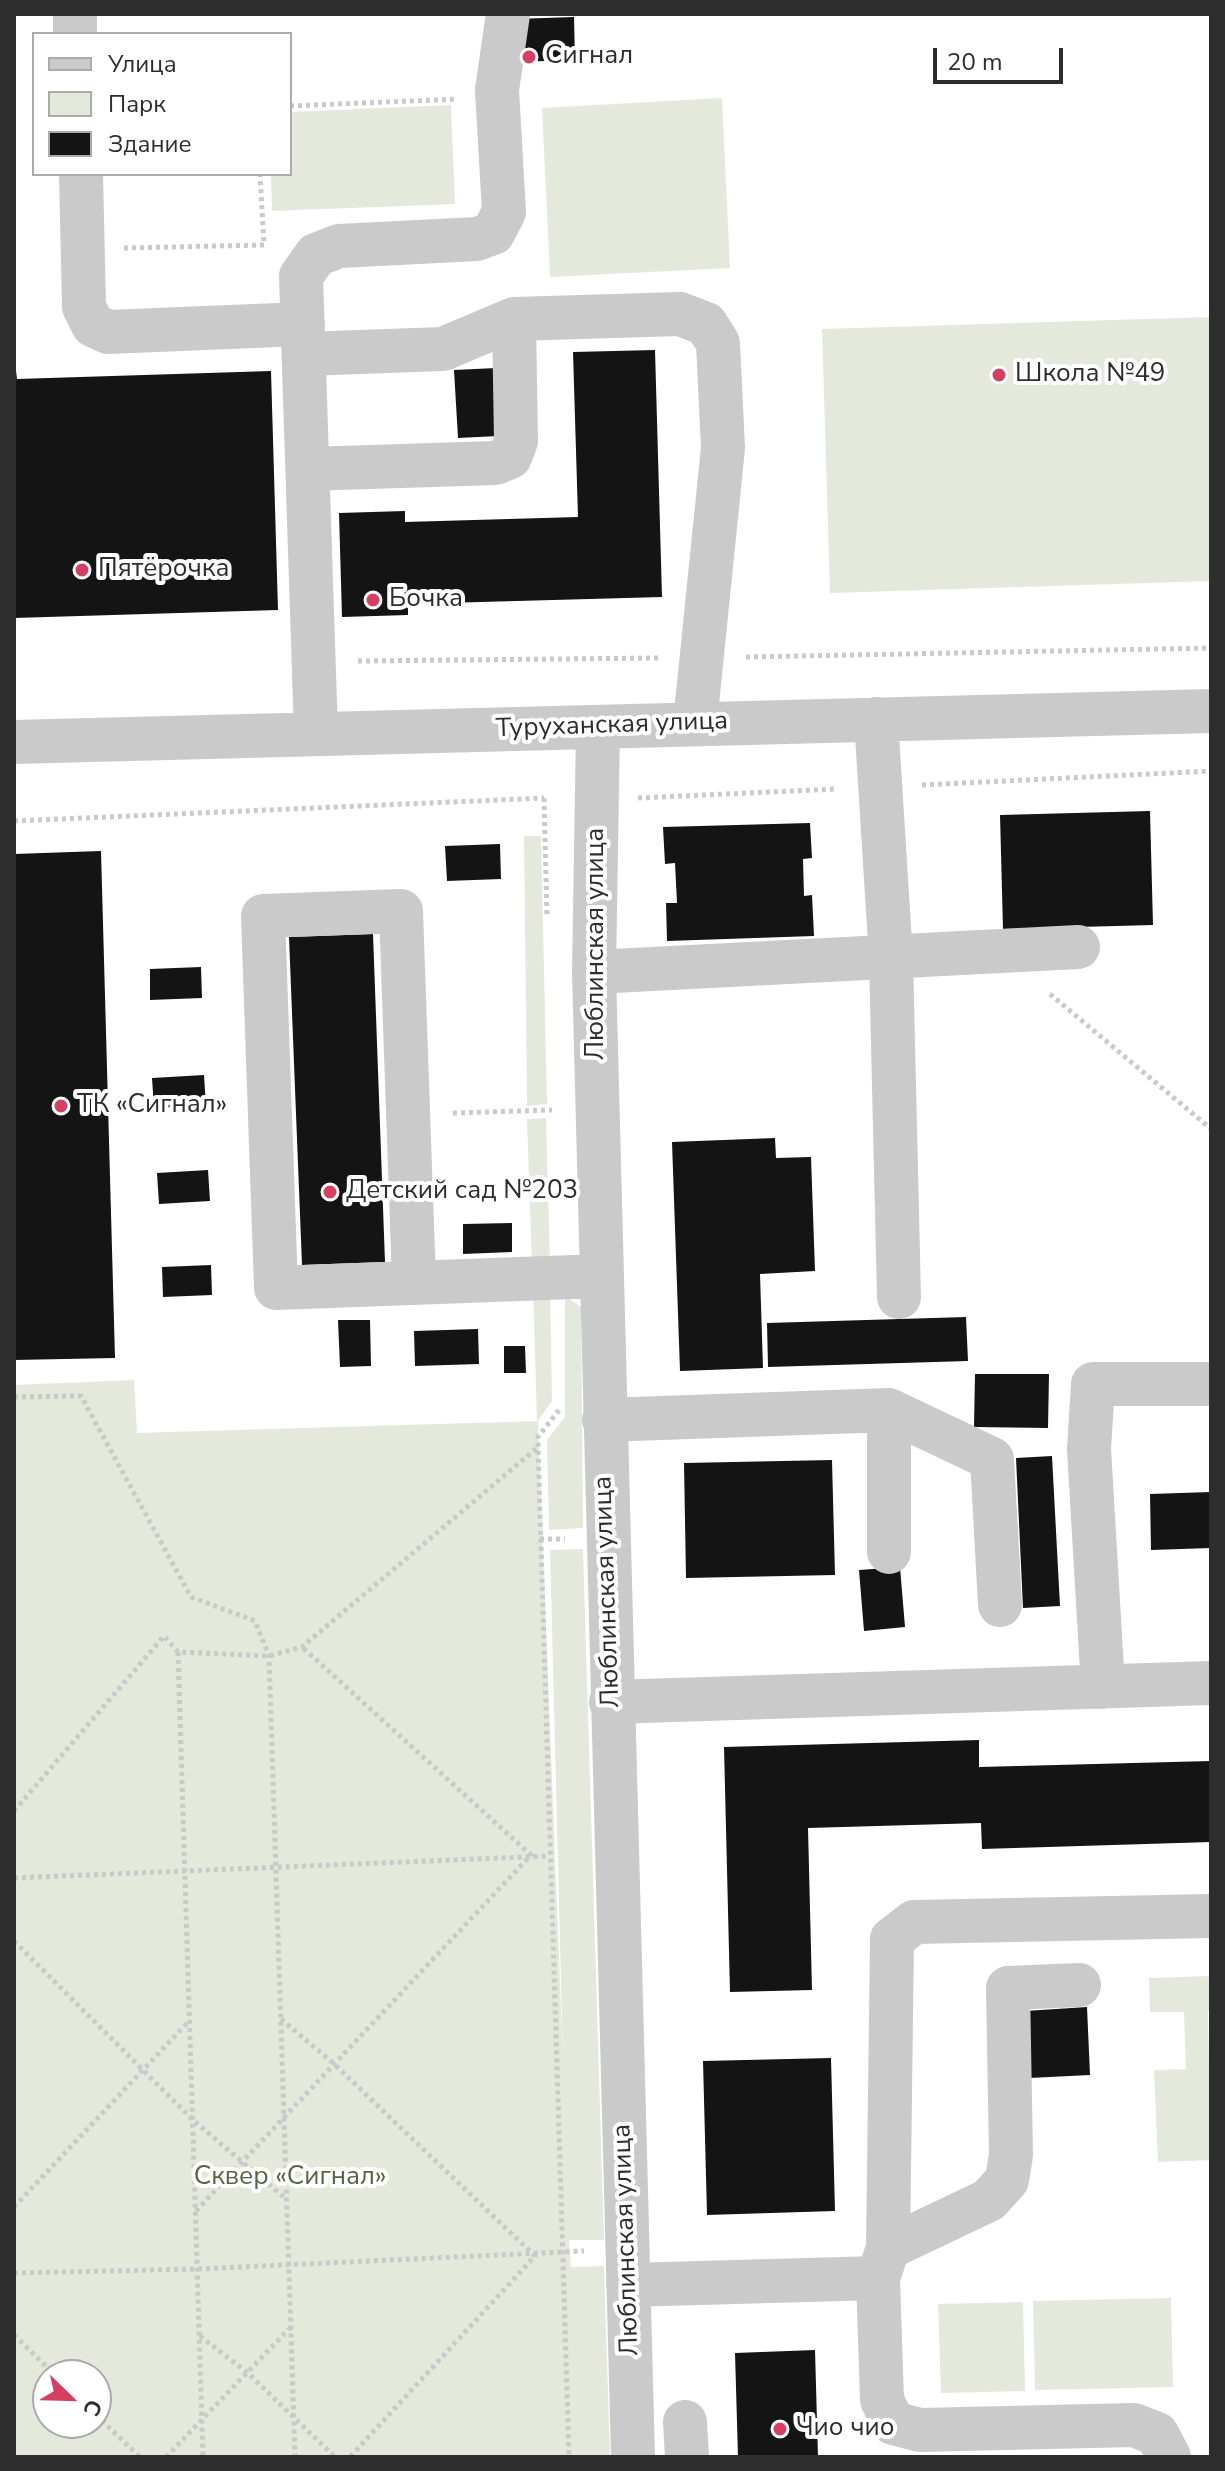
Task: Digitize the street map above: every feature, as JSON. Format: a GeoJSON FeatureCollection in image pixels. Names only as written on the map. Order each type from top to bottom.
{"type":"FeatureCollection","features":[{"type":"Feature","properties":{"kind":"street"},"geometry":{"type":"LineString","coordinates":[[316,734],[301,276],[316,255],[339,246],[477,239],[493,233],[504,212],[498,97],[508,14]]}},
{"type":"Feature","properties":{"kind":"street"},"geometry":{"type":"LineString","coordinates":[[81,176],[84,307],[93,325],[108,332],[304,339],[443,349],[514,319],[680,314],[706,324],[718,343],[723,448],[695,723]]}},
{"type":"Feature","properties":{"kind":"street"},"geometry":{"type":"LineString","coordinates":[[308,469],[495,463],[510,457],[516,441],[514,319]]}},
{"type":"Feature","properties":{"kind":"street","name":"Туруханская улица"},"geometry":{"type":"LineString","coordinates":[[14,742],[1211,711]]}},
{"type":"Feature","properties":{"kind":"street"},"geometry":{"type":"LineString","coordinates":[[876,719],[891,959],[899,1297]]}},
{"type":"Feature","properties":{"kind":"street","name":"Люблинская улица"},"geometry":{"type":"LineString","coordinates":[[598,727],[594,972],[633,2457]]}},
{"type":"Feature","properties":{"kind":"street"},"geometry":{"type":"LineString","coordinates":[[414,1282],[401,911],[263,916],[276,1288],[601,1276]]}},
{"type":"Feature","properties":{"kind":"street"},"geometry":{"type":"LineString","coordinates":[[594,972],[1078,947]]}},
{"type":"Feature","properties":{"kind":"street"},"geometry":{"type":"LineString","coordinates":[[1103,1687],[1089,1449],[1093,1384],[1211,1384]]}},
{"type":"Feature","properties":{"kind":"street"},"geometry":{"type":"LineString","coordinates":[[889,1410],[889,1552]]}},
{"type":"Feature","properties":{"kind":"street"},"geometry":{"type":"LineString","coordinates":[[604,1420],[889,1410],[992,1459],[1000,1605]]}},
{"type":"Feature","properties":{"kind":"street"},"geometry":{"type":"LineString","coordinates":[[611,1702],[1211,1683]]}},
{"type":"Feature","properties":{"kind":"street"},"geometry":{"type":"LineString","coordinates":[[1169,2457],[1157,2434],[1134,2425],[920,2430],[893,2423],[882,2400],[892,1939],[914,1922],[1211,1916]]}},
{"type":"Feature","properties":{"kind":"street"},"geometry":{"type":"LineString","coordinates":[[627,2267],[883,2263],[989,2200],[1007,2180],[1011,2155],[1008,1988],[1079,1985]]}},
{"type":"Feature","properties":{"kind":"path"},"geometry":{"type":"LineString","coordinates":[[292,106],[498,97]]}},
{"type":"Feature","properties":{"kind":"path"},"geometry":{"type":"LineString","coordinates":[[82,249],[264,245],[260,176]]}},
{"type":"Feature","properties":{"kind":"path"},"geometry":{"type":"LineString","coordinates":[[313,662],[1211,648]]}},
{"type":"Feature","properties":{"kind":"path"},"geometry":{"type":"LineString","coordinates":[[544,798],[547,923]]}},
{"type":"Feature","properties":{"kind":"path"},"geometry":{"type":"LineString","coordinates":[[1001,952],[1211,1129]]}},
{"type":"Feature","properties":{"kind":"path"},"geometry":{"type":"LineString","coordinates":[[551,1094],[552,1125]]}},
{"type":"Feature","properties":{"kind":"path"},"geometry":{"type":"LineString","coordinates":[[408,1114],[552,1110]]}},
{"type":"Feature","properties":{"kind":"path"},"geometry":{"type":"LineString","coordinates":[[14,1397],[81,1396],[191,1597],[255,1621],[269,1656],[295,2457]]}},
{"type":"Feature","properties":{"kind":"path"},"geometry":{"type":"LineString","coordinates":[[561,1408],[538,1437],[538,1447],[569,2457]]}},
{"type":"Feature","properties":{"kind":"path"},"geometry":{"type":"LineString","coordinates":[[178,1652],[269,1656],[302,1647],[538,1447]]}},
{"type":"Feature","properties":{"kind":"path"},"geometry":{"type":"LineString","coordinates":[[14,1811],[164,1636],[178,1652],[203,2457]]}},
{"type":"Feature","properties":{"kind":"path"},"geometry":{"type":"LineString","coordinates":[[302,1647],[531,1855]]}},
{"type":"Feature","properties":{"kind":"path"},"geometry":{"type":"LineString","coordinates":[[196,2212],[531,1855]]}},
{"type":"Feature","properties":{"kind":"path"},"geometry":{"type":"LineString","coordinates":[[14,1878],[549,1856]]}},
{"type":"Feature","properties":{"kind":"path"},"geometry":{"type":"LineString","coordinates":[[14,1941],[193,2120],[286,2199]]}},
{"type":"Feature","properties":{"kind":"path"},"geometry":{"type":"LineString","coordinates":[[281,2019],[333,2063],[535,2256]]}},
{"type":"Feature","properties":{"kind":"path"},"geometry":{"type":"LineString","coordinates":[[14,2207],[189,2021]]}},
{"type":"Feature","properties":{"kind":"path"},"geometry":{"type":"LineString","coordinates":[[14,2273],[197,2269],[562,2253],[627,2267]]}},
{"type":"Feature","properties":{"kind":"path"},"geometry":{"type":"LineString","coordinates":[[350,2457],[535,2256]]}},
{"type":"Feature","properties":{"kind":"path"},"geometry":{"type":"LineString","coordinates":[[166,2457],[290,2328]]}},
{"type":"Feature","properties":{"kind":"path"},"geometry":{"type":"LineString","coordinates":[[14,2335],[39,2359]]}},
{"type":"Feature","properties":{"kind":"path"},"geometry":{"type":"LineString","coordinates":[[200,2335],[249,2374],[335,2457]]}},
{"type":"Feature","properties":{"kind":"path"},"geometry":{"type":"LineString","coordinates":[[112,2430],[140,2457]]}},
{"type":"Feature","properties":{"kind":"green space"},"geometry":{"type":"Polygon","coordinates":[[[722,98],[730,268],[550,277],[542,108],[722,98]]]}},
{"type":"Feature","properties":{"kind":"green space"},"geometry":{"type":"Polygon","coordinates":[[[451,105],[455,204],[272,211],[271,176],[292,176],[292,112],[451,105]]]}},
{"type":"Feature","properties":{"kind":"green space"},"geometry":{"type":"Polygon","coordinates":[[[1211,317],[1211,581],[830,593],[822,329],[1211,317]]]}},
{"type":"Feature","properties":{"kind":"green space"},"geometry":{"type":"Polygon","coordinates":[[[524,836],[541,836],[547,1104],[527,1106],[524,836]]]}},
{"type":"Feature","properties":{"kind":"green space"},"geometry":{"type":"Polygon","coordinates":[[[546,1118],[550,1264],[532,1266],[527,1119],[546,1118]]]}},
{"type":"Feature","properties":{"kind":"green space","name":"Сквер «Сигнал»"},"geometry":{"type":"Polygon","coordinates":[[[533,1287],[550,1288],[552,1401],[538,1421],[563,2059],[550,1550],[583,1549],[604,2240],[569,2240],[571,2267],[604,2266],[610,2457],[14,2457],[14,1385],[134,1380],[137,1433],[537,1421],[533,1287]]]}},
{"type":"Feature","properties":{"kind":"green space"},"geometry":{"type":"Polygon","coordinates":[[[565,1296],[581,1307],[583,1528],[549,1530],[547,1440],[565,1417],[565,1296]]]}},
{"type":"Feature","properties":{"kind":"green space"},"geometry":{"type":"Polygon","coordinates":[[[1211,1976],[1211,2010],[1208,2011],[1211,2160],[1158,2162],[1154,2070],[1186,2069],[1184,2012],[1150,2012],[1149,1978],[1211,1976]]]}},
{"type":"Feature","properties":{"kind":"green space"},"geometry":{"type":"Polygon","coordinates":[[[1171,2298],[1173,2387],[1035,2390],[1033,2301],[1171,2298]]]}},
{"type":"Feature","properties":{"kind":"green space"},"geometry":{"type":"Polygon","coordinates":[[[1023,2302],[1025,2391],[941,2393],[938,2304],[1023,2302]]]}},
{"type":"Feature","properties":{"kind":"building"},"geometry":{"type":"Polygon","coordinates":[[[574,17],[575,60],[515,62],[514,19],[574,17]]]}},
{"type":"Feature","properties":{"kind":"building"},"geometry":{"type":"Polygon","coordinates":[[[655,350],[662,597],[408,604],[408,615],[342,617],[339,513],[405,511],[405,522],[578,517],[573,352],[655,350]]]}},
{"type":"Feature","properties":{"kind":"building"},"geometry":{"type":"Polygon","coordinates":[[[14,354],[17,379],[271,371],[278,610],[14,618],[14,354]]]}},
{"type":"Feature","properties":{"kind":"building"},"geometry":{"type":"Polygon","coordinates":[[[496,368],[498,436],[458,438],[454,370],[496,368]]]}},
{"type":"Feature","properties":{"kind":"building"},"geometry":{"type":"Polygon","coordinates":[[[1150,811],[1153,925],[1003,929],[1000,815],[1150,811]]]}},
{"type":"Feature","properties":{"kind":"building"},"geometry":{"type":"Polygon","coordinates":[[[810,823],[812,858],[803,859],[804,896],[812,895],[814,936],[667,941],[666,903],[677,903],[675,863],[665,864],[663,827],[810,823]]]}},
{"type":"Feature","properties":{"kind":"building"},"geometry":{"type":"Polygon","coordinates":[[[500,844],[501,879],[447,881],[445,846],[500,844]]]}},
{"type":"Feature","properties":{"kind":"building","name":"ТК «Сигнал»"},"geometry":{"type":"Polygon","coordinates":[[[101,851],[115,1358],[14,1360],[14,854],[101,851]]]}},
{"type":"Feature","properties":{"kind":"building"},"geometry":{"type":"Polygon","coordinates":[[[373,934],[385,1262],[302,1265],[289,937],[373,934]]]}},
{"type":"Feature","properties":{"kind":"building"},"geometry":{"type":"Polygon","coordinates":[[[201,967],[202,998],[150,1000],[150,969],[201,967]]]}},
{"type":"Feature","properties":{"kind":"building"},"geometry":{"type":"Polygon","coordinates":[[[204,1075],[206,1106],[154,1108],[152,1078],[204,1075]]]}},
{"type":"Feature","properties":{"kind":"building"},"geometry":{"type":"Polygon","coordinates":[[[775,1138],[776,1158],[811,1157],[815,1271],[760,1274],[763,1368],[680,1371],[672,1142],[775,1138]]]}},
{"type":"Feature","properties":{"kind":"building"},"geometry":{"type":"Polygon","coordinates":[[[208,1170],[210,1201],[159,1204],[157,1173],[208,1170]]]}},
{"type":"Feature","properties":{"kind":"building"},"geometry":{"type":"Polygon","coordinates":[[[512,1223],[512,1252],[463,1254],[463,1224],[512,1223]]]}},
{"type":"Feature","properties":{"kind":"building"},"geometry":{"type":"Polygon","coordinates":[[[211,1265],[212,1295],[163,1297],[162,1267],[211,1265]]]}},
{"type":"Feature","properties":{"kind":"building"},"geometry":{"type":"Polygon","coordinates":[[[966,1317],[968,1361],[768,1367],[767,1323],[966,1317]]]}},
{"type":"Feature","properties":{"kind":"building"},"geometry":{"type":"Polygon","coordinates":[[[338,1320],[370,1320],[371,1366],[340,1367],[338,1320]]]}},
{"type":"Feature","properties":{"kind":"building"},"geometry":{"type":"Polygon","coordinates":[[[478,1329],[479,1364],[415,1366],[414,1331],[478,1329]]]}},
{"type":"Feature","properties":{"kind":"building"},"geometry":{"type":"Polygon","coordinates":[[[504,1346],[525,1346],[526,1373],[504,1373],[504,1346]]]}},
{"type":"Feature","properties":{"kind":"building"},"geometry":{"type":"Polygon","coordinates":[[[975,1374],[1049,1374],[1048,1428],[974,1427],[975,1374]]]}},
{"type":"Feature","properties":{"kind":"building"},"geometry":{"type":"Polygon","coordinates":[[[1052,1456],[1060,1606],[1023,1608],[1016,1458],[1052,1456]]]}},
{"type":"Feature","properties":{"kind":"building"},"geometry":{"type":"Polygon","coordinates":[[[832,1460],[835,1575],[686,1578],[684,1463],[832,1460]]]}},
{"type":"Feature","properties":{"kind":"building"},"geometry":{"type":"Polygon","coordinates":[[[1211,1492],[1211,1548],[1151,1550],[1150,1494],[1211,1492]]]}},
{"type":"Feature","properties":{"kind":"building"},"geometry":{"type":"Polygon","coordinates":[[[900,1567],[905,1627],[864,1631],[859,1570],[900,1567]]]}},
{"type":"Feature","properties":{"kind":"building"},"geometry":{"type":"Polygon","coordinates":[[[979,1740],[979,1767],[1211,1761],[1211,1842],[982,1849],[981,1823],[808,1828],[812,1990],[730,1992],[724,1747],[979,1740]]]}},
{"type":"Feature","properties":{"kind":"building"},"geometry":{"type":"Polygon","coordinates":[[[1087,2007],[1090,2075],[1029,2078],[1025,2011],[1087,2007]]]}},
{"type":"Feature","properties":{"kind":"building"},"geometry":{"type":"Polygon","coordinates":[[[831,2058],[835,2211],[707,2215],[703,2061],[831,2058]]]}},
{"type":"Feature","properties":{"kind":"building"},"geometry":{"type":"Polygon","coordinates":[[[815,2350],[818,2457],[738,2457],[735,2353],[815,2350]]]}},
{"type":"Feature","properties":{"kind":"place","name":"Сигнал"},"geometry":{"type":"Point","coordinates":[529,57]}},
{"type":"Feature","properties":{"kind":"place","name":"Школа №49"},"geometry":{"type":"Point","coordinates":[999,375]}},
{"type":"Feature","properties":{"kind":"place","name":"Пятёрочка"},"geometry":{"type":"Point","coordinates":[82,570]}},
{"type":"Feature","properties":{"kind":"place","name":"Бочка"},"geometry":{"type":"Point","coordinates":[373,600]}},
{"type":"Feature","properties":{"kind":"place","name":"ТК «Сигнал»"},"geometry":{"type":"Point","coordinates":[61,1106]}},
{"type":"Feature","properties":{"kind":"place","name":"Детский сад №203"},"geometry":{"type":"Point","coordinates":[330,1192]}},
{"type":"Feature","properties":{"kind":"place","name":"Чио чио"},"geometry":{"type":"Point","coordinates":[780,2429]}}]}
